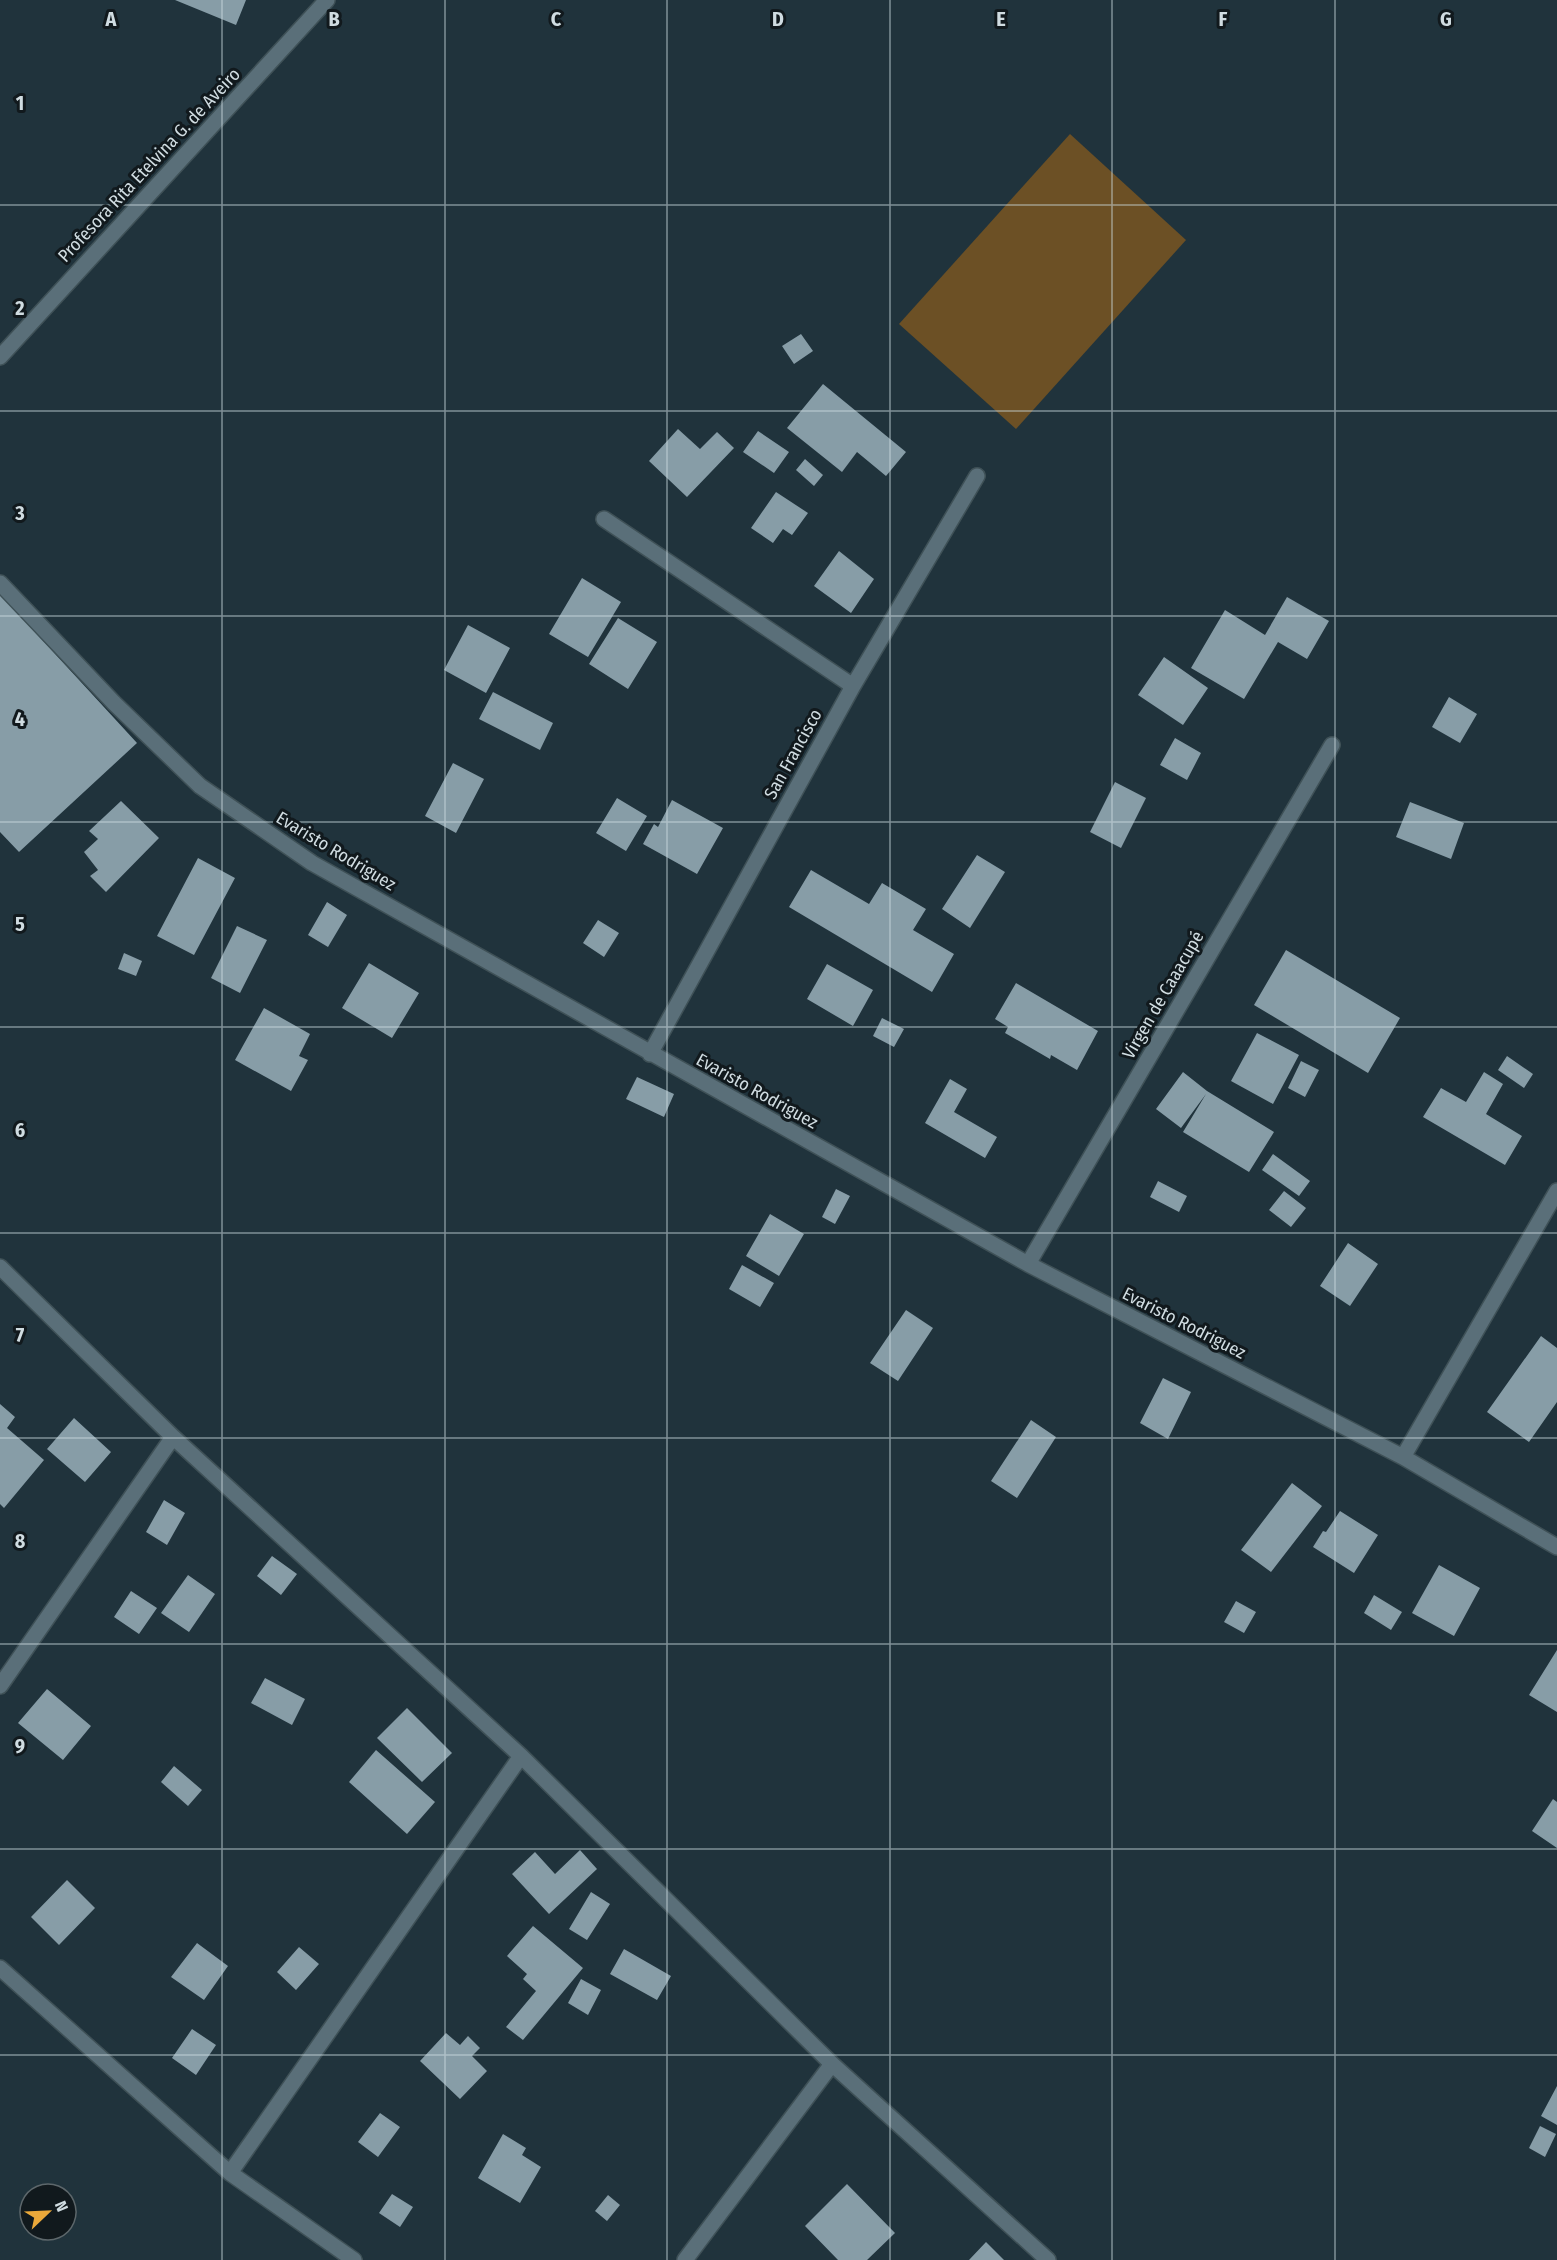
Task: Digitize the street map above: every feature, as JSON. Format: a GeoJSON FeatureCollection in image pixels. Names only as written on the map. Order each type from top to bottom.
{"type":"FeatureCollection","features":[{"type":"Feature","properties":{"kind":"street","name":"Profesora Rita Etelvina G. de Aveiro"},"geometry":{"type":"LineString","coordinates":[[0,357],[327,0]]}},
{"type":"Feature","properties":{"kind":"street","name":"San Francisco"},"geometry":{"type":"LineString","coordinates":[[650,1053],[853,686],[977,476]]}},
{"type":"Feature","properties":{"kind":"street"},"geometry":{"type":"LineString","coordinates":[[604,519],[853,686]]}},
{"type":"Feature","properties":{"kind":"street","name":"Evaristo Rodriguez"},"geometry":{"type":"LineString","coordinates":[[0,583],[114,704],[200,786],[312,863],[1028,1264],[1402,1457],[1557,1547]]}},
{"type":"Feature","properties":{"kind":"street","name":"Virgen de Caaacupé"},"geometry":{"type":"LineString","coordinates":[[1028,1264],[1332,745]]}},
{"type":"Feature","properties":{"kind":"street"},"geometry":{"type":"LineString","coordinates":[[1402,1457],[1557,1191]]}},
{"type":"Feature","properties":{"kind":"street"},"geometry":{"type":"LineString","coordinates":[[0,1267],[173,1437],[521,1756],[832,2064],[1048,2260]]}},
{"type":"Feature","properties":{"kind":"street"},"geometry":{"type":"LineString","coordinates":[[0,1686],[173,1437]]}},
{"type":"Feature","properties":{"kind":"street"},"geometry":{"type":"LineString","coordinates":[[230,2173],[521,1756]]}},
{"type":"Feature","properties":{"kind":"street"},"geometry":{"type":"LineString","coordinates":[[0,1968],[230,2173],[354,2260]]}},
{"type":"Feature","properties":{"kind":"street"},"geometry":{"type":"LineString","coordinates":[[685,2260],[832,2064]]}},
{"type":"Feature","properties":{"kind":"shaded area"},"geometry":{"type":"Polygon","coordinates":[[[1070,134],[1186,240],[1016,429],[899,324],[1070,134]]]}},
{"type":"Feature","properties":{"kind":"building"},"geometry":{"type":"Polygon","coordinates":[[[175,0],[246,0],[236,25],[175,0]]]}},
{"type":"Feature","properties":{"kind":"building"},"geometry":{"type":"Polygon","coordinates":[[[801,334],[813,351],[794,364],[782,346],[801,334]]]}},
{"type":"Feature","properties":{"kind":"building"},"geometry":{"type":"Polygon","coordinates":[[[823,384],[906,452],[886,476],[857,452],[842,472],[787,428],[823,384]]]}},
{"type":"Feature","properties":{"kind":"building"},"geometry":{"type":"Polygon","coordinates":[[[678,429],[700,449],[717,432],[734,448],[687,497],[649,461],[678,429]]]}},
{"type":"Feature","properties":{"kind":"building"},"geometry":{"type":"Polygon","coordinates":[[[758,431],[789,452],[774,473],[743,452],[758,431]]]}},
{"type":"Feature","properties":{"kind":"building"},"geometry":{"type":"Polygon","coordinates":[[[805,459],[823,475],[814,486],[796,470],[805,459]]]}},
{"type":"Feature","properties":{"kind":"building"},"geometry":{"type":"Polygon","coordinates":[[[776,492],[808,513],[792,535],[783,529],[773,543],[751,528],[776,492]]]}},
{"type":"Feature","properties":{"kind":"building"},"geometry":{"type":"Polygon","coordinates":[[[839,551],[874,579],[851,613],[814,586],[839,551]]]}},
{"type":"Feature","properties":{"kind":"building"},"geometry":{"type":"Polygon","coordinates":[[[582,578],[621,602],[588,657],[549,634],[582,578]]]}},
{"type":"Feature","properties":{"kind":"building"},"geometry":{"type":"Polygon","coordinates":[[[0,594],[137,743],[19,852],[0,832],[0,594]]]}},
{"type":"Feature","properties":{"kind":"building"},"geometry":{"type":"Polygon","coordinates":[[[1287,597],[1329,621],[1307,659],[1278,642],[1244,699],[1191,668],[1225,610],[1265,635],[1287,597]]]}},
{"type":"Feature","properties":{"kind":"building"},"geometry":{"type":"Polygon","coordinates":[[[618,618],[657,642],[628,689],[589,664],[618,618]]]}},
{"type":"Feature","properties":{"kind":"building"},"geometry":{"type":"Polygon","coordinates":[[[468,625],[510,648],[486,693],[444,670],[468,625]]]}},
{"type":"Feature","properties":{"kind":"building"},"geometry":{"type":"Polygon","coordinates":[[[1164,657],[1208,688],[1183,725],[1138,695],[1164,657]]]}},
{"type":"Feature","properties":{"kind":"building"},"geometry":{"type":"Polygon","coordinates":[[[493,692],[553,723],[540,750],[479,719],[493,692]]]}},
{"type":"Feature","properties":{"kind":"building"},"geometry":{"type":"Polygon","coordinates":[[[1449,697],[1477,714],[1460,743],[1432,727],[1449,697]]]}},
{"type":"Feature","properties":{"kind":"building"},"geometry":{"type":"Polygon","coordinates":[[[1175,738],[1201,753],[1187,780],[1160,765],[1175,738]]]}},
{"type":"Feature","properties":{"kind":"building"},"geometry":{"type":"Polygon","coordinates":[[[453,763],[484,779],[456,833],[425,816],[453,763]]]}},
{"type":"Feature","properties":{"kind":"building"},"geometry":{"type":"Polygon","coordinates":[[[1115,782],[1146,798],[1121,848],[1090,832],[1115,782]]]}},
{"type":"Feature","properties":{"kind":"building"},"geometry":{"type":"Polygon","coordinates":[[[617,798],[647,816],[626,851],[596,833],[617,798]]]}},
{"type":"Feature","properties":{"kind":"building"},"geometry":{"type":"Polygon","coordinates":[[[672,800],[723,828],[697,874],[643,844],[654,824],[658,827],[672,800]]]}},
{"type":"Feature","properties":{"kind":"building"},"geometry":{"type":"Polygon","coordinates":[[[121,801],[159,838],[106,892],[90,876],[98,870],[84,852],[98,839],[89,831],[121,801]]]}},
{"type":"Feature","properties":{"kind":"building"},"geometry":{"type":"Polygon","coordinates":[[[1410,802],[1464,823],[1451,859],[1396,837],[1410,802]]]}},
{"type":"Feature","properties":{"kind":"building"},"geometry":{"type":"Polygon","coordinates":[[[977,855],[1005,872],[970,928],[942,909],[977,855]]]}},
{"type":"Feature","properties":{"kind":"building"},"geometry":{"type":"Polygon","coordinates":[[[198,858],[235,878],[194,955],[157,936],[198,858]]]}},
{"type":"Feature","properties":{"kind":"building"},"geometry":{"type":"Polygon","coordinates":[[[811,870],[869,904],[882,883],[926,909],[913,930],[954,954],[932,992],[789,907],[811,870]]]}},
{"type":"Feature","properties":{"kind":"building"},"geometry":{"type":"Polygon","coordinates":[[[327,902],[347,915],[328,947],[308,935],[327,902]]]}},
{"type":"Feature","properties":{"kind":"building"},"geometry":{"type":"Polygon","coordinates":[[[598,920],[619,933],[604,957],[583,943],[598,920]]]}},
{"type":"Feature","properties":{"kind":"building"},"geometry":{"type":"Polygon","coordinates":[[[237,926],[267,940],[240,993],[211,978],[237,926]]]}},
{"type":"Feature","properties":{"kind":"building"},"geometry":{"type":"Polygon","coordinates":[[[1286,950],[1400,1018],[1368,1073],[1254,1005],[1286,950]]]}},
{"type":"Feature","properties":{"kind":"building"},"geometry":{"type":"Polygon","coordinates":[[[124,953],[142,961],[136,976],[118,969],[124,953]]]}},
{"type":"Feature","properties":{"kind":"building"},"geometry":{"type":"Polygon","coordinates":[[[369,963],[419,993],[392,1038],[342,1008],[369,963]]]}},
{"type":"Feature","properties":{"kind":"building"},"geometry":{"type":"Polygon","coordinates":[[[827,964],[873,990],[853,1026],[807,999],[827,964]]]}},
{"type":"Feature","properties":{"kind":"building"},"geometry":{"type":"Polygon","coordinates":[[[1016,983],[1098,1031],[1077,1070],[1051,1055],[1050,1059],[1005,1033],[1008,1027],[995,1019],[1016,983]]]}},
{"type":"Feature","properties":{"kind":"building"},"geometry":{"type":"Polygon","coordinates":[[[264,1008],[310,1034],[299,1056],[308,1060],[291,1091],[235,1060],[264,1008]]]}},
{"type":"Feature","properties":{"kind":"building"},"geometry":{"type":"Polygon","coordinates":[[[882,1018],[904,1029],[894,1047],[873,1036],[882,1018]]]}},
{"type":"Feature","properties":{"kind":"building"},"geometry":{"type":"Polygon","coordinates":[[[1257,1033],[1299,1055],[1273,1104],[1231,1081],[1257,1033]]]}},
{"type":"Feature","properties":{"kind":"building"},"geometry":{"type":"Polygon","coordinates":[[[1507,1056],[1533,1074],[1524,1088],[1498,1070],[1507,1056]]]}},
{"type":"Feature","properties":{"kind":"building"},"geometry":{"type":"Polygon","coordinates":[[[1301,1061],[1319,1070],[1305,1097],[1288,1088],[1301,1061]]]}},
{"type":"Feature","properties":{"kind":"building"},"geometry":{"type":"Polygon","coordinates":[[[1183,1072],[1207,1091],[1274,1132],[1249,1172],[1183,1132],[1206,1094],[1181,1128],[1156,1109],[1183,1072]]]}},
{"type":"Feature","properties":{"kind":"building"},"geometry":{"type":"Polygon","coordinates":[[[1484,1072],[1503,1084],[1486,1114],[1522,1136],[1505,1165],[1423,1117],[1441,1088],[1466,1102],[1484,1072]]]}},
{"type":"Feature","properties":{"kind":"building"},"geometry":{"type":"Polygon","coordinates":[[[637,1077],[674,1094],[664,1117],[626,1099],[637,1077]]]}},
{"type":"Feature","properties":{"kind":"building"},"geometry":{"type":"Polygon","coordinates":[[[950,1079],[967,1089],[954,1112],[997,1137],[985,1158],[925,1123],[950,1079]]]}},
{"type":"Feature","properties":{"kind":"building"},"geometry":{"type":"Polygon","coordinates":[[[1273,1154],[1310,1181],[1299,1196],[1262,1170],[1273,1154]]]}},
{"type":"Feature","properties":{"kind":"building"},"geometry":{"type":"Polygon","coordinates":[[[1158,1181],[1187,1196],[1179,1212],[1150,1197],[1158,1181]]]}},
{"type":"Feature","properties":{"kind":"building"},"geometry":{"type":"Polygon","coordinates":[[[836,1189],[850,1196],[835,1224],[822,1217],[836,1189]]]}},
{"type":"Feature","properties":{"kind":"building"},"geometry":{"type":"Polygon","coordinates":[[[1284,1191],[1306,1208],[1291,1227],[1269,1210],[1284,1191]]]}},
{"type":"Feature","properties":{"kind":"building"},"geometry":{"type":"Polygon","coordinates":[[[770,1214],[804,1234],[779,1276],[746,1256],[770,1214]]]}},
{"type":"Feature","properties":{"kind":"building"},"geometry":{"type":"Polygon","coordinates":[[[1348,1243],[1378,1264],[1350,1306],[1320,1286],[1348,1243]]]}},
{"type":"Feature","properties":{"kind":"building"},"geometry":{"type":"Polygon","coordinates":[[[742,1265],[774,1283],[760,1307],[729,1289],[742,1265]]]}},
{"type":"Feature","properties":{"kind":"building"},"geometry":{"type":"Polygon","coordinates":[[[906,1310],[933,1328],[898,1381],[870,1363],[906,1310]]]}},
{"type":"Feature","properties":{"kind":"building"},"geometry":{"type":"Polygon","coordinates":[[[1541,1336],[1557,1348],[1557,1402],[1529,1442],[1487,1412],[1541,1336]]]}},
{"type":"Feature","properties":{"kind":"building"},"geometry":{"type":"Polygon","coordinates":[[[1163,1378],[1191,1392],[1168,1439],[1140,1423],[1163,1378]]]}},
{"type":"Feature","properties":{"kind":"building"},"geometry":{"type":"Polygon","coordinates":[[[0,1404],[15,1417],[7,1428],[44,1460],[4,1508],[0,1504],[0,1404]]]}},
{"type":"Feature","properties":{"kind":"building"},"geometry":{"type":"Polygon","coordinates":[[[74,1418],[111,1452],[85,1482],[47,1449],[74,1418]]]}},
{"type":"Feature","properties":{"kind":"building"},"geometry":{"type":"Polygon","coordinates":[[[1031,1420],[1056,1437],[1017,1498],[991,1481],[1031,1420]]]}},
{"type":"Feature","properties":{"kind":"building"},"geometry":{"type":"Polygon","coordinates":[[[1292,1483],[1322,1506],[1271,1572],[1241,1550],[1292,1483]]]}},
{"type":"Feature","properties":{"kind":"building"},"geometry":{"type":"Polygon","coordinates":[[[164,1500],[185,1513],[167,1545],[146,1532],[164,1500]]]}},
{"type":"Feature","properties":{"kind":"building"},"geometry":{"type":"Polygon","coordinates":[[[1340,1511],[1378,1535],[1354,1573],[1313,1547],[1340,1511]]]}},
{"type":"Feature","properties":{"kind":"building"},"geometry":{"type":"Polygon","coordinates":[[[272,1556],[297,1574],[281,1595],[257,1576],[272,1556]]]}},
{"type":"Feature","properties":{"kind":"building"},"geometry":{"type":"Polygon","coordinates":[[[1439,1565],[1480,1588],[1454,1636],[1412,1613],[1439,1565]]]}},
{"type":"Feature","properties":{"kind":"building"},"geometry":{"type":"Polygon","coordinates":[[[188,1575],[215,1594],[189,1632],[161,1613],[188,1575]]]}},
{"type":"Feature","properties":{"kind":"building"},"geometry":{"type":"Polygon","coordinates":[[[131,1591],[157,1608],[139,1634],[114,1617],[131,1591]]]}},
{"type":"Feature","properties":{"kind":"building"},"geometry":{"type":"Polygon","coordinates":[[[1374,1595],[1402,1612],[1391,1630],[1364,1613],[1374,1595]]]}},
{"type":"Feature","properties":{"kind":"building"},"geometry":{"type":"Polygon","coordinates":[[[1236,1601],[1256,1612],[1244,1633],[1224,1622],[1236,1601]]]}},
{"type":"Feature","properties":{"kind":"building"},"geometry":{"type":"Polygon","coordinates":[[[1557,1650],[1557,1712],[1529,1695],[1557,1650]]]}},
{"type":"Feature","properties":{"kind":"building"},"geometry":{"type":"Polygon","coordinates":[[[265,1678],[305,1699],[292,1725],[251,1703],[265,1678]]]}},
{"type":"Feature","properties":{"kind":"building"},"geometry":{"type":"Polygon","coordinates":[[[47,1689],[91,1726],[63,1760],[18,1723],[47,1689]]]}},
{"type":"Feature","properties":{"kind":"building"},"geometry":{"type":"Polygon","coordinates":[[[407,1708],[452,1753],[422,1782],[377,1738],[407,1708]]]}},
{"type":"Feature","properties":{"kind":"building"},"geometry":{"type":"Polygon","coordinates":[[[376,1750],[435,1802],[407,1834],[349,1782],[376,1750]]]}},
{"type":"Feature","properties":{"kind":"building"},"geometry":{"type":"Polygon","coordinates":[[[174,1766],[202,1790],[188,1806],[161,1782],[174,1766]]]}},
{"type":"Feature","properties":{"kind":"building"},"geometry":{"type":"Polygon","coordinates":[[[1553,1799],[1557,1802],[1557,1848],[1532,1831],[1553,1799]]]}},
{"type":"Feature","properties":{"kind":"building"},"geometry":{"type":"Polygon","coordinates":[[[580,1850],[597,1869],[549,1914],[512,1874],[535,1852],[555,1874],[580,1850]]]}},
{"type":"Feature","properties":{"kind":"building"},"geometry":{"type":"Polygon","coordinates":[[[67,1880],[95,1908],[59,1945],[31,1917],[67,1880]]]}},
{"type":"Feature","properties":{"kind":"building"},"geometry":{"type":"Polygon","coordinates":[[[591,1892],[610,1904],[587,1940],[569,1929],[591,1892]]]}},
{"type":"Feature","properties":{"kind":"building"},"geometry":{"type":"Polygon","coordinates":[[[533,1926],[583,1968],[523,2040],[506,2027],[536,1991],[523,1979],[527,1974],[507,1956],[533,1926]]]}},
{"type":"Feature","properties":{"kind":"building"},"geometry":{"type":"Polygon","coordinates":[[[197,1943],[228,1966],[204,2000],[171,1977],[197,1943]]]}},
{"type":"Feature","properties":{"kind":"building"},"geometry":{"type":"Polygon","coordinates":[[[299,1947],[319,1964],[296,1990],[277,1972],[299,1947]]]}},
{"type":"Feature","properties":{"kind":"building"},"geometry":{"type":"Polygon","coordinates":[[[624,1949],[671,1976],[657,2000],[610,1974],[624,1949]]]}},
{"type":"Feature","properties":{"kind":"building"},"geometry":{"type":"Polygon","coordinates":[[[581,1979],[601,1990],[588,2015],[568,2003],[581,1979]]]}},
{"type":"Feature","properties":{"kind":"building"},"geometry":{"type":"Polygon","coordinates":[[[192,2029],[216,2045],[196,2075],[172,2058],[192,2029]]]}},
{"type":"Feature","properties":{"kind":"building"},"geometry":{"type":"Polygon","coordinates":[[[446,2033],[460,2045],[468,2036],[480,2048],[472,2056],[487,2071],[460,2099],[420,2061],[446,2033]]]}},
{"type":"Feature","properties":{"kind":"building"},"geometry":{"type":"Polygon","coordinates":[[[1557,2086],[1557,2125],[1541,2116],[1557,2086]]]}},
{"type":"Feature","properties":{"kind":"building"},"geometry":{"type":"Polygon","coordinates":[[[380,2113],[400,2127],[378,2157],[358,2142],[380,2113]]]}},
{"type":"Feature","properties":{"kind":"building"},"geometry":{"type":"Polygon","coordinates":[[[1540,2126],[1556,2134],[1545,2157],[1529,2148],[1540,2126]]]}},
{"type":"Feature","properties":{"kind":"building"},"geometry":{"type":"Polygon","coordinates":[[[503,2134],[526,2148],[522,2155],[541,2167],[520,2203],[478,2178],[503,2134]]]}},
{"type":"Feature","properties":{"kind":"building"},"geometry":{"type":"Polygon","coordinates":[[[847,2184],[895,2233],[867,2260],[838,2260],[805,2226],[847,2184]]]}},
{"type":"Feature","properties":{"kind":"building"},"geometry":{"type":"Polygon","coordinates":[[[392,2194],[413,2207],[400,2227],[379,2213],[392,2194]]]}},
{"type":"Feature","properties":{"kind":"building"},"geometry":{"type":"Polygon","coordinates":[[[608,2195],[620,2205],[607,2221],[595,2211],[608,2195]]]}},
{"type":"Feature","properties":{"kind":"building"},"geometry":{"type":"Polygon","coordinates":[[[986,2242],[1004,2260],[969,2260],[986,2242]]]}}]}
